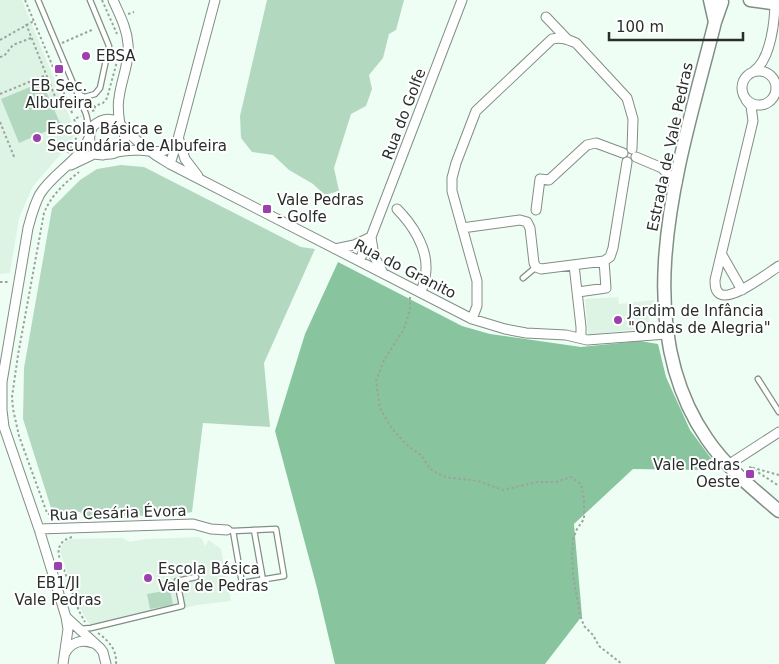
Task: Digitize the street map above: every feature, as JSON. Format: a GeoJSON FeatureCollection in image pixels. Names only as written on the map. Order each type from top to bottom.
{"type":"FeatureCollection","features":[{"type":"Feature","properties":{"kind":"main road"},"geometry":{"type":"LineString","coordinates":[[750,0],[776,3]]}},
{"type":"Feature","properties":{"kind":"main road","name":"Estrada de Vale Pedras"},"geometry":{"type":"LineString","coordinates":[[719,1],[680,160],[666,240],[663,286],[667,334],[686,405],[707,439],[728,465],[779,511]]}},
{"type":"Feature","properties":{"kind":"street"},"geometry":{"type":"LineString","coordinates":[[58,173],[94,154],[110,155],[117,152],[125,142],[118,112],[118,98],[128,55],[128,44],[126,32],[113,0]]}},
{"type":"Feature","properties":{"kind":"street"},"geometry":{"type":"LineString","coordinates":[[170,164],[214,0]]}},
{"type":"Feature","properties":{"kind":"street","name":"Rua do Golfe"},"geometry":{"type":"LineString","coordinates":[[359,261],[371,237],[463,0]]}},
{"type":"Feature","properties":{"kind":"street"},"geometry":{"type":"LineString","coordinates":[[776,3],[766,56],[762,64],[742,83],[743,95],[751,106],[753,121],[715,280],[716,290],[719,294],[725,296],[742,290],[779,266]]}},
{"type":"Feature","properties":{"kind":"street"},"geometry":{"type":"LineString","coordinates":[[546,17],[567,38],[576,43],[626,98],[633,119],[632,148],[636,152],[636,157],[633,162],[627,162],[623,158],[623,153]]}},
{"type":"Feature","properties":{"kind":"street"},"geometry":{"type":"LineString","coordinates":[[472,319],[477,306],[477,281],[452,191],[452,178],[456,164],[476,111],[552,39],[567,38]]}},
{"type":"Feature","properties":{"kind":"street"},"geometry":{"type":"LineString","coordinates":[[766,56],[768,68],[779,92]]}},
{"type":"Feature","properties":{"kind":"street"},"geometry":{"type":"LineString","coordinates":[[753,72],[765,72],[773,78],[776,92],[772,102],[753,121]]}},
{"type":"Feature","properties":{"kind":"street"},"geometry":{"type":"LineString","coordinates":[[104,119],[111,112],[118,98]]}},
{"type":"Feature","properties":{"kind":"street"},"geometry":{"type":"LineString","coordinates":[[746,100],[756,106],[772,102]]}},
{"type":"Feature","properties":{"kind":"street"},"geometry":{"type":"LineString","coordinates":[[64,660],[68,629],[66,617],[39,529],[4,427],[2,382],[28,228],[40,194],[82,150],[98,121],[104,119],[115,120],[122,126]]}},
{"type":"Feature","properties":{"kind":"street","name":"Rua do Granito"},"geometry":{"type":"LineString","coordinates":[[122,126],[136,142],[170,164],[472,319],[504,329],[587,340],[667,334]]}},
{"type":"Feature","properties":{"kind":"street"},"geometry":{"type":"LineString","coordinates":[[90,134],[91,146],[104,155]]}},
{"type":"Feature","properties":{"kind":"street"},"geometry":{"type":"LineString","coordinates":[[149,152],[170,149],[178,139]]}},
{"type":"Feature","properties":{"kind":"street"},"geometry":{"type":"LineString","coordinates":[[178,139],[185,159],[200,179]]}},
{"type":"Feature","properties":{"kind":"street"},"geometry":{"type":"LineString","coordinates":[[536,210],[540,179],[549,180],[587,144],[596,143],[623,153]]}},
{"type":"Feature","properties":{"kind":"street"},"geometry":{"type":"LineString","coordinates":[[623,153],[626,149],[632,148]]}},
{"type":"Feature","properties":{"kind":"street","name":"Rua do Granito"},"geometry":{"type":"LineString","coordinates":[[117,152],[138,150],[149,152]]}},
{"type":"Feature","properties":{"kind":"street"},"geometry":{"type":"LineString","coordinates":[[636,157],[662,168],[677,183]]}},
{"type":"Feature","properties":{"kind":"street"},"geometry":{"type":"LineString","coordinates":[[662,168],[680,160]]}},
{"type":"Feature","properties":{"kind":"street"},"geometry":{"type":"LineString","coordinates":[[578,292],[606,288],[607,259],[627,162]]}},
{"type":"Feature","properties":{"kind":"street"},"geometry":{"type":"LineString","coordinates":[[397,209],[412,226],[424,253],[426,272],[421,293]]}},
{"type":"Feature","properties":{"kind":"street"},"geometry":{"type":"LineString","coordinates":[[462,228],[520,220],[527,222],[530,228],[534,262],[536,267],[541,269],[607,259]]}},
{"type":"Feature","properties":{"kind":"street"},"geometry":{"type":"LineString","coordinates":[[335,249],[371,237],[374,256],[382,273]]}},
{"type":"Feature","properties":{"kind":"street"},"geometry":{"type":"LineString","coordinates":[[722,255],[742,290]]}},
{"type":"Feature","properties":{"kind":"street"},"geometry":{"type":"LineString","coordinates":[[574,265],[581,338]]}},
{"type":"Feature","properties":{"kind":"street"},"geometry":{"type":"LineString","coordinates":[[728,465],[779,432]]}},
{"type":"Feature","properties":{"kind":"street","name":"Rua Cesária Évora"},"geometry":{"type":"LineString","coordinates":[[39,529],[193,524],[211,529],[230,530]]}},
{"type":"Feature","properties":{"kind":"street"},"geometry":{"type":"LineString","coordinates":[[66,617],[103,652],[106,664]]}},
{"type":"Feature","properties":{"kind":"street"},"geometry":{"type":"LineString","coordinates":[[64,660],[72,644],[81,641],[94,643]]}},
{"type":"Feature","properties":{"kind":"lane"},"geometry":{"type":"LineString","coordinates":[[38,0],[86,114],[90,134]]}},
{"type":"Feature","properties":{"kind":"lane"},"geometry":{"type":"LineString","coordinates":[[78,94],[85,98],[95,94],[100,88],[109,46],[90,0]]}},
{"type":"Feature","properties":{"kind":"lane"},"geometry":{"type":"LineString","coordinates":[[523,278],[536,267]]}},
{"type":"Feature","properties":{"kind":"lane"},"geometry":{"type":"LineString","coordinates":[[758,379],[779,412]]}},
{"type":"Feature","properties":{"kind":"lane"},"geometry":{"type":"LineString","coordinates":[[276,529],[284,576],[242,583],[230,530],[254,530],[276,529]]}},
{"type":"Feature","properties":{"kind":"lane"},"geometry":{"type":"LineString","coordinates":[[254,530],[263,580]]}},
{"type":"Feature","properties":{"kind":"lane"},"geometry":{"type":"LineString","coordinates":[[78,629],[91,628],[182,606],[177,582],[196,577]]}},
{"type":"Feature","properties":{"kind":"path"},"geometry":{"type":"LineString","coordinates":[[25,0],[74,115]]}},
{"type":"Feature","properties":{"kind":"path"},"geometry":{"type":"LineString","coordinates":[[46,50],[134,12]]}},
{"type":"Feature","properties":{"kind":"path"},"geometry":{"type":"LineString","coordinates":[[0,40],[34,21]]}},
{"type":"Feature","properties":{"kind":"path"},"geometry":{"type":"LineString","coordinates":[[26,24],[60,109]]}},
{"type":"Feature","properties":{"kind":"path"},"geometry":{"type":"LineString","coordinates":[[0,57],[4,56],[13,45],[32,38]]}},
{"type":"Feature","properties":{"kind":"path"},"geometry":{"type":"LineString","coordinates":[[0,94],[46,75]]}},
{"type":"Feature","properties":{"kind":"path"},"geometry":{"type":"LineString","coordinates":[[0,122],[15,159]]}},
{"type":"Feature","properties":{"kind":"path"},"geometry":{"type":"LineString","coordinates":[[81,170],[57,192],[44,213],[19,345],[12,397],[19,436],[46,513],[52,516],[76,516],[77,537],[65,539],[58,551],[81,617],[111,645],[116,664]]}},
{"type":"Feature","properties":{"kind":"path"},"geometry":{"type":"LineString","coordinates":[[410,287],[410,310],[404,329],[384,360],[376,381],[380,408],[388,422],[406,444],[422,456],[430,469],[444,477],[478,481],[502,490],[538,482],[556,482],[571,477],[580,484],[584,500],[584,520],[577,529],[573,539],[572,555],[573,575],[580,615],[584,626],[594,634],[599,646],[622,664]]}},
{"type":"Feature","properties":{"kind":"path"},"geometry":{"type":"LineString","coordinates":[[779,475],[750,467],[779,486]]}},
{"type":"Feature","properties":{"kind":"shaded area","name":"Escola Básica e Secundária de Albufeira"},"geometry":{"type":"Polygon","coordinates":[[[0,0],[22,0],[75,130],[75,135],[68,146],[33,186],[19,218],[10,273],[0,274],[0,0]]]}},
{"type":"Feature","properties":{"kind":"shaded area","name":"Jardim de Infância \"Ondas de Alegria\""},"geometry":{"type":"Polygon","coordinates":[[[618,297],[619,304],[654,300],[655,311],[649,316],[649,324],[644,324],[640,329],[588,335],[585,299],[618,297]]]}},
{"type":"Feature","properties":{"kind":"shaded area","name":"Escola Básica Vale de Pedras"},"geometry":{"type":"Polygon","coordinates":[[[198,537],[202,539],[205,546],[209,540],[221,549],[231,601],[198,605],[98,630],[90,625],[78,605],[60,551],[65,542],[70,539],[122,538],[130,542],[145,539],[198,537]]]}},
{"type":"Feature","properties":{"kind":"green space"},"geometry":{"type":"Polygon","coordinates":[[[267,0],[404,0],[396,30],[389,34],[383,58],[369,75],[372,89],[366,106],[351,114],[334,168],[339,191],[325,195],[313,184],[289,170],[273,155],[252,152],[241,138],[240,116],[267,0]]]}},
{"type":"Feature","properties":{"kind":"green space"},"geometry":{"type":"Polygon","coordinates":[[[42,82],[61,125],[19,143],[1,99],[42,82]]]}},
{"type":"Feature","properties":{"kind":"green space"},"geometry":{"type":"Polygon","coordinates":[[[121,165],[144,167],[301,247],[315,249],[264,363],[270,427],[203,423],[192,512],[177,515],[84,517],[80,512],[57,511],[51,508],[23,419],[24,368],[52,208],[80,180],[97,169],[121,165]]]}},
{"type":"Feature","properties":{"kind":"green space"},"geometry":{"type":"Polygon","coordinates":[[[338,262],[462,326],[490,334],[581,347],[640,341],[658,344],[666,377],[690,430],[713,461],[700,470],[633,469],[574,524],[582,616],[545,664],[335,664],[317,588],[275,431],[305,334],[338,262]]]}},
{"type":"Feature","properties":{"kind":"green space"},"geometry":{"type":"Polygon","coordinates":[[[170,590],[173,605],[150,609],[147,594],[170,590]]]}},
{"type":"Feature","properties":{"kind":"place","name":"EBSA"},"geometry":{"type":"Point","coordinates":[86,56]}},
{"type":"Feature","properties":{"kind":"place","name":"EB Sec. Albufeira"},"geometry":{"type":"Point","coordinates":[59,69]}},
{"type":"Feature","properties":{"kind":"place","name":"Escola Básica e Secundária de Albufeira"},"geometry":{"type":"Point","coordinates":[37,138]}},
{"type":"Feature","properties":{"kind":"place","name":"Vale Pedras - Golfe"},"geometry":{"type":"Point","coordinates":[267,209]}},
{"type":"Feature","properties":{"kind":"place","name":"Jardim de Infância \"Ondas de Alegria\""},"geometry":{"type":"Point","coordinates":[618,320]}},
{"type":"Feature","properties":{"kind":"place","name":"Vale Pedras Oeste"},"geometry":{"type":"Point","coordinates":[750,474]}},
{"type":"Feature","properties":{"kind":"place","name":"EB1/JI Vale Pedras"},"geometry":{"type":"Point","coordinates":[58,566]}},
{"type":"Feature","properties":{"kind":"place","name":"Escola Básica Vale de Pedras"},"geometry":{"type":"Point","coordinates":[148,578]}}]}
